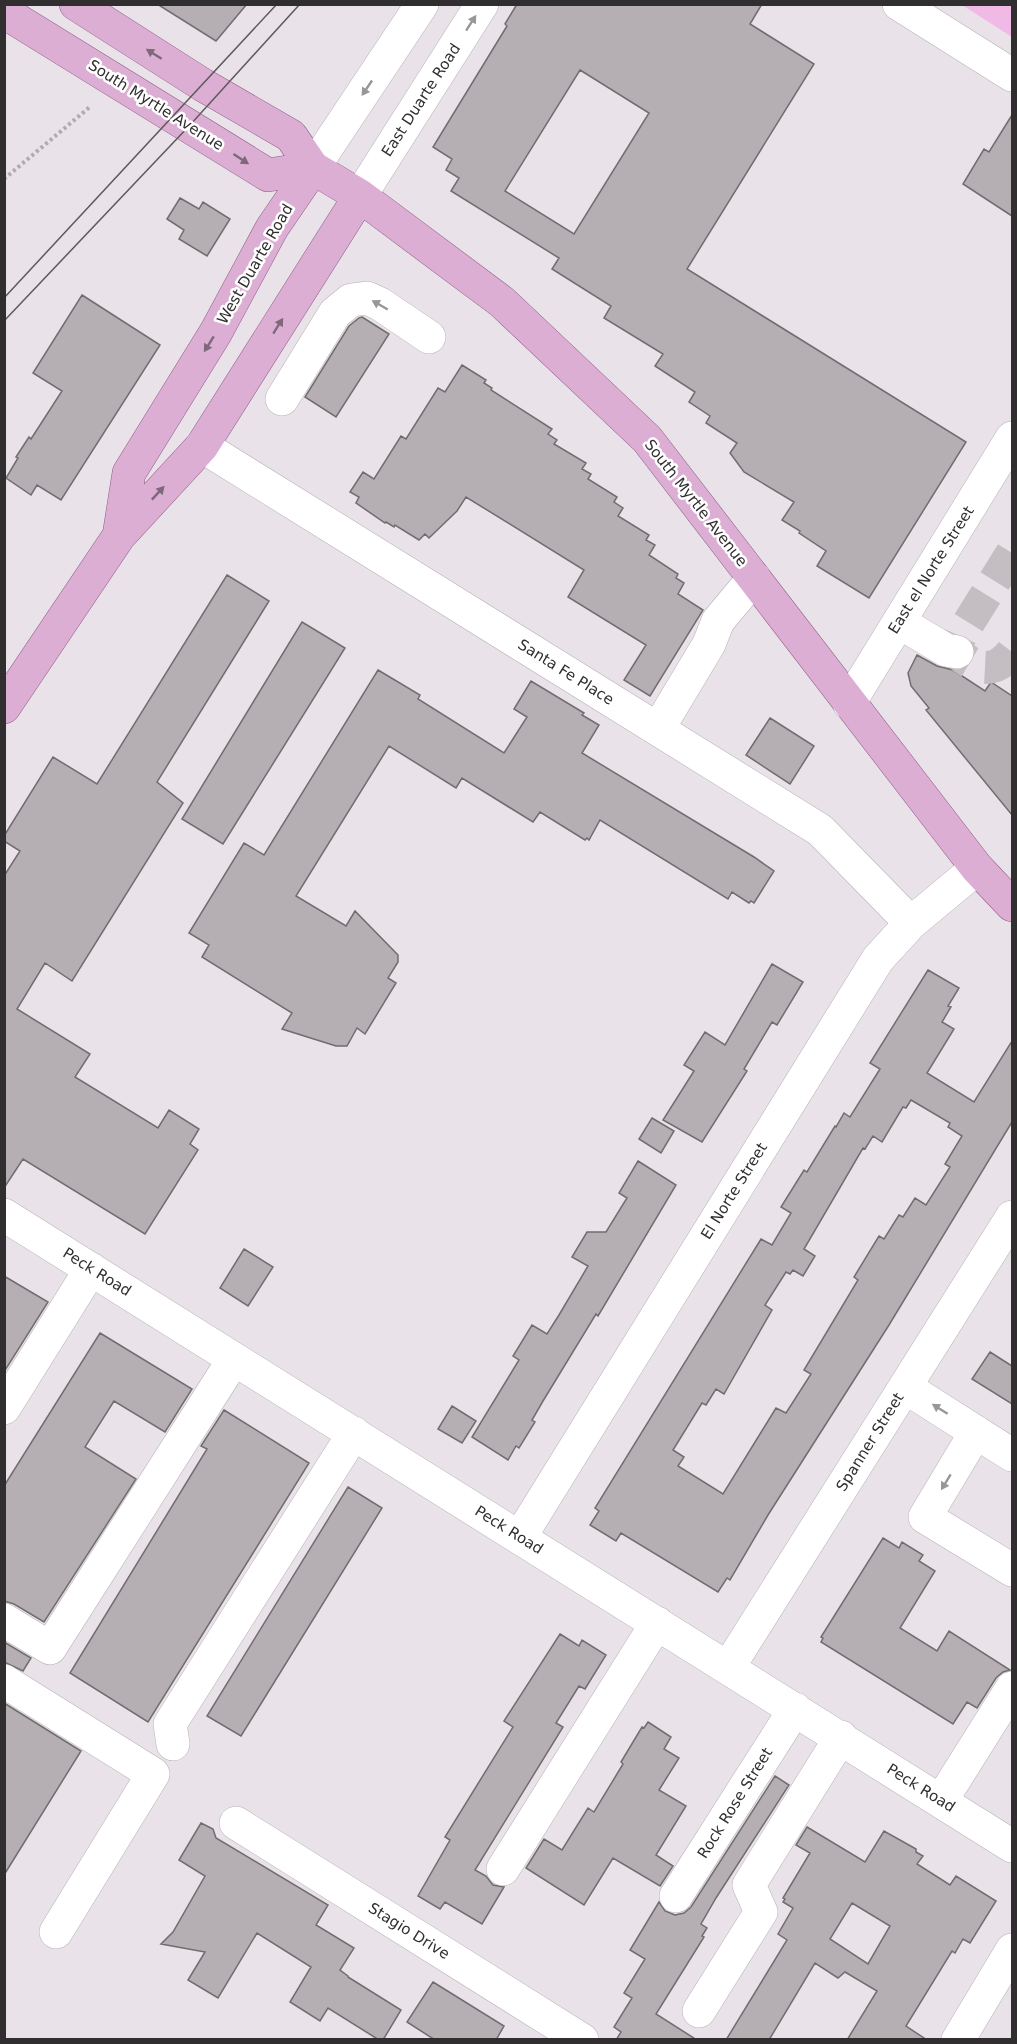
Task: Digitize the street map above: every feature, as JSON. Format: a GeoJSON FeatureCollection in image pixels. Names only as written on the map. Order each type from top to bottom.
{"type":"FeatureCollection","features":[{"type":"Feature","properties":{"kind":"main road","name":"South Myrtle Avenue"},"geometry":{"type":"LineString","coordinates":[[85,7],[203,85],[291,136],[313,168],[360,196],[502,302],[647,439],[977,868],[1012,905]]}},
{"type":"Feature","properties":{"kind":"main road","name":"South Myrtle Avenue"},"geometry":{"type":"LineString","coordinates":[[4,12],[267,175],[313,168]]}},
{"type":"Feature","properties":{"kind":"main road","name":"West Duarte Road"},"geometry":{"type":"LineString","coordinates":[[119,536],[129,473],[216,332],[272,228],[313,168]]}},
{"type":"Feature","properties":{"kind":"main road","name":"West Duarte Road"},"geometry":{"type":"LineString","coordinates":[[4,707],[119,536],[202,446],[360,196]]}},
{"type":"Feature","properties":{"kind":"street","name":"West Duarte Road"},"geometry":{"type":"LineString","coordinates":[[313,168],[422,4]]}},
{"type":"Feature","properties":{"kind":"street","name":"East Duarte Road"},"geometry":{"type":"LineString","coordinates":[[360,196],[482,4]]}},
{"type":"Feature","properties":{"kind":"street"},"geometry":{"type":"LineString","coordinates":[[899,4],[1012,75]]}},
{"type":"Feature","properties":{"kind":"street"},"geometry":{"type":"LineString","coordinates":[[282,399],[335,313],[351,300],[367,298],[380,304],[429,337]]}},
{"type":"Feature","properties":{"kind":"street","name":"East el Norte Street"},"geometry":{"type":"LineString","coordinates":[[849,702],[1012,438]]}},
{"type":"Feature","properties":{"kind":"street","name":"Santa Fe Place"},"geometry":{"type":"LineString","coordinates":[[202,446],[820,830],[911,923]]}},
{"type":"Feature","properties":{"kind":"street"},"geometry":{"type":"LineString","coordinates":[[658,729],[709,644],[718,621],[754,578]]}},
{"type":"Feature","properties":{"kind":"street"},"geometry":{"type":"LineString","coordinates":[[899,622],[946,650],[957,652]]}},
{"type":"Feature","properties":{"kind":"street","name":"El Norte Street"},"geometry":{"type":"LineString","coordinates":[[520,1537],[878,959],[911,923],[977,868]]}},
{"type":"Feature","properties":{"kind":"street","name":"Peck Road"},"geometry":{"type":"LineString","coordinates":[[4,1215],[940,1801],[1011,1840]]}},
{"type":"Feature","properties":{"kind":"street","name":"Spanner Street"},"geometry":{"type":"LineString","coordinates":[[728,1668],[1012,1217]]}},
{"type":"Feature","properties":{"kind":"street"},"geometry":{"type":"LineString","coordinates":[[4,1408],[91,1269]]}},
{"type":"Feature","properties":{"kind":"street"},"geometry":{"type":"LineString","coordinates":[[4,1620],[50,1648],[234,1359]]}},
{"type":"Feature","properties":{"kind":"street"},"geometry":{"type":"LineString","coordinates":[[905,1387],[1012,1455]]}},
{"type":"Feature","properties":{"kind":"street"},"geometry":{"type":"LineString","coordinates":[[976,1432],[925,1517],[1012,1570]]}},
{"type":"Feature","properties":{"kind":"street"},"geometry":{"type":"LineString","coordinates":[[173,1744],[170,1724],[354,1433]]}},
{"type":"Feature","properties":{"kind":"street"},"geometry":{"type":"LineString","coordinates":[[503,1869],[657,1623]]}},
{"type":"Feature","properties":{"kind":"street"},"geometry":{"type":"LineString","coordinates":[[4,1681],[153,1774],[56,1932]]}},
{"type":"Feature","properties":{"kind":"street"},"geometry":{"type":"LineString","coordinates":[[940,1801],[1012,1688]]}},
{"type":"Feature","properties":{"kind":"street","name":"Rock Rose Street"},"geometry":{"type":"LineString","coordinates":[[676,1896],[795,1709]]}},
{"type":"Feature","properties":{"kind":"street"},"geometry":{"type":"LineString","coordinates":[[699,2011],[761,1912],[749,1885],[841,1737]]}},
{"type":"Feature","properties":{"kind":"street","name":"Stagio Drive"},"geometry":{"type":"LineString","coordinates":[[236,1823],[582,2040]]}},
{"type":"Feature","properties":{"kind":"street"},"geometry":{"type":"LineString","coordinates":[[958,2040],[1012,1950]]}},
{"type":"Feature","properties":{"kind":"path"},"geometry":{"type":"LineString","coordinates":[[4,179],[91,106]]}},
{"type":"Feature","properties":{"kind":"shaded area"},"geometry":{"type":"Polygon","coordinates":[[[962,5],[1012,5],[1012,37],[962,5]]]}},
{"type":"Feature","properties":{"kind":"building"},"geometry":{"type":"Polygon","coordinates":[[[157,4],[247,4],[216,41],[157,4]]]}},
{"type":"Feature","properties":{"kind":"building"},"geometry":{"type":"Polygon","coordinates":[[[517,4],[762,4],[750,24],[814,64],[687,269],[966,442],[869,598],[817,566],[826,551],[782,520],[794,502],[744,472],[730,453],[737,443],[706,423],[710,416],[689,402],[695,392],[655,366],[663,354],[604,318],[611,306],[552,269],[559,258],[451,191],[459,178],[446,170],[452,159],[433,147],[507,26],[505,24],[517,4]],[[580,70],[505,191],[574,234],[649,113],[580,70]]]}},
{"type":"Feature","properties":{"kind":"building"},"geometry":{"type":"Polygon","coordinates":[[[1012,115],[1012,216],[963,184],[984,149],[989,152],[1012,115]]]}},
{"type":"Feature","properties":{"kind":"building"},"geometry":{"type":"Polygon","coordinates":[[[180,198],[199,209],[203,202],[230,219],[207,256],[179,239],[184,230],[167,219],[180,198]]]}},
{"type":"Feature","properties":{"kind":"building"},"geometry":{"type":"Polygon","coordinates":[[[82,295],[160,345],[61,500],[37,485],[31,495],[6,478],[18,458],[16,457],[29,437],[31,439],[62,391],[33,373],[82,295]]]}},
{"type":"Feature","properties":{"kind":"building"},"geometry":{"type":"Polygon","coordinates":[[[362,317],[389,334],[336,417],[305,397],[349,326],[362,317]]]}},
{"type":"Feature","properties":{"kind":"building"},"geometry":{"type":"Polygon","coordinates":[[[462,365],[486,380],[484,383],[492,388],[491,390],[552,429],[548,434],[557,440],[554,444],[586,463],[582,469],[591,474],[588,479],[617,497],[614,502],[623,508],[618,516],[649,535],[646,540],[655,545],[649,555],[678,574],[676,578],[684,583],[678,594],[703,610],[650,696],[624,680],[646,645],[568,597],[584,570],[466,497],[457,511],[429,538],[425,534],[419,540],[395,525],[394,527],[385,523],[356,503],[359,497],[350,492],[363,472],[374,479],[401,436],[406,439],[438,388],[445,392],[462,365]]]}},
{"type":"Feature","properties":{"kind":"building"},"geometry":{"type":"Polygon","coordinates":[[[227,575],[269,601],[157,782],[183,803],[72,981],[45,963],[17,1009],[90,1054],[75,1077],[158,1128],[169,1110],[199,1129],[190,1144],[198,1150],[145,1234],[23,1159],[4,1188],[4,876],[20,851],[4,841],[4,836],[53,757],[97,784],[227,575]]]}},
{"type":"Feature","properties":{"kind":"building"},"geometry":{"type":"Polygon","coordinates":[[[302,622],[345,648],[223,844],[182,819],[302,622]]]}},
{"type":"Feature","properties":{"kind":"building"},"geometry":{"type":"Polygon","coordinates":[[[917,655],[937,666],[953,670],[985,691],[991,682],[1012,696],[1012,815],[926,710],[929,708],[911,686],[908,673],[917,655]]]}},
{"type":"Feature","properties":{"kind":"building"},"geometry":{"type":"Polygon","coordinates":[[[378,670],[420,695],[418,699],[504,753],[527,717],[514,709],[531,681],[584,713],[582,715],[599,725],[582,753],[774,871],[754,903],[751,901],[749,903],[732,892],[728,899],[600,820],[589,840],[587,838],[585,840],[540,812],[533,822],[462,778],[456,788],[389,746],[296,896],[346,926],[355,911],[398,955],[398,962],[388,978],[396,983],[365,1034],[357,1028],[347,1046],[336,1046],[282,1029],[292,1013],[202,957],[209,945],[189,933],[244,843],[264,855],[378,670]]]}},
{"type":"Feature","properties":{"kind":"building"},"geometry":{"type":"Polygon","coordinates":[[[770,718],[814,746],[790,784],[746,755],[770,718]]]}},
{"type":"Feature","properties":{"kind":"building"},"geometry":{"type":"Polygon","coordinates":[[[772,964],[803,982],[777,1025],[772,1022],[744,1069],[747,1071],[702,1142],[663,1120],[694,1071],[684,1065],[705,1032],[725,1045],[772,964]]]}},
{"type":"Feature","properties":{"kind":"building"},"geometry":{"type":"Polygon","coordinates":[[[928,970],[959,988],[942,1022],[954,1029],[927,1073],[974,1102],[1012,1041],[1012,1122],[730,1580],[727,1578],[718,1592],[621,1533],[616,1541],[590,1525],[599,1511],[595,1508],[761,1239],[772,1245],[791,1213],[781,1207],[804,1170],[807,1172],[844,1113],[850,1117],[880,1069],[870,1063],[928,970]],[[911,1100],[906,1108],[903,1107],[882,1142],[873,1136],[865,1149],[863,1148],[804,1249],[815,1256],[803,1276],[793,1270],[790,1274],[786,1272],[765,1305],[772,1310],[724,1394],[716,1389],[706,1405],[702,1403],[673,1450],[684,1457],[678,1466],[723,1494],[776,1408],[786,1413],[811,1374],[804,1370],[858,1280],[854,1277],[879,1236],[884,1239],[899,1215],[903,1217],[915,1198],[926,1205],[950,1167],[945,1164],[962,1136],[948,1127],[950,1123],[911,1100]]]}},
{"type":"Feature","properties":{"kind":"building"},"geometry":{"type":"Polygon","coordinates":[[[652,1118],[674,1131],[661,1153],[639,1139],[652,1118]]]}},
{"type":"Feature","properties":{"kind":"building"},"geometry":{"type":"Polygon","coordinates":[[[638,1161],[676,1185],[598,1316],[596,1314],[543,1401],[532,1420],[535,1422],[519,1448],[516,1446],[508,1460],[472,1437],[519,1360],[513,1356],[532,1325],[547,1334],[559,1315],[588,1266],[572,1257],[587,1232],[606,1232],[627,1198],[619,1193],[638,1161]]]}},
{"type":"Feature","properties":{"kind":"building"},"geometry":{"type":"Polygon","coordinates":[[[244,1249],[273,1267],[248,1306],[220,1288],[244,1249]]]}},
{"type":"Feature","properties":{"kind":"building"},"geometry":{"type":"Polygon","coordinates":[[[4,1276],[48,1302],[4,1372],[4,1276]]]}},
{"type":"Feature","properties":{"kind":"building"},"geometry":{"type":"Polygon","coordinates":[[[100,1333],[192,1389],[165,1432],[114,1401],[85,1447],[136,1479],[44,1622],[14,1604],[4,1601],[4,1486],[100,1333]]]}},
{"type":"Feature","properties":{"kind":"building"},"geometry":{"type":"Polygon","coordinates":[[[990,1352],[1012,1366],[1012,1404],[972,1379],[990,1352]]]}},
{"type":"Feature","properties":{"kind":"building"},"geometry":{"type":"Polygon","coordinates":[[[452,1406],[476,1421],[462,1443],[438,1429],[452,1406]]]}},
{"type":"Feature","properties":{"kind":"building"},"geometry":{"type":"Polygon","coordinates":[[[224,1410],[309,1463],[148,1722],[70,1673],[207,1449],[201,1446],[224,1410]]]}},
{"type":"Feature","properties":{"kind":"building"},"geometry":{"type":"Polygon","coordinates":[[[348,1487],[382,1508],[241,1736],[207,1716],[348,1487]]]}},
{"type":"Feature","properties":{"kind":"building"},"geometry":{"type":"Polygon","coordinates":[[[883,1538],[899,1548],[902,1542],[923,1555],[919,1561],[935,1571],[900,1628],[937,1651],[949,1631],[1010,1670],[996,1678],[977,1708],[967,1702],[953,1724],[821,1642],[823,1638],[821,1637],[883,1538]]]}},
{"type":"Feature","properties":{"kind":"building"},"geometry":{"type":"Polygon","coordinates":[[[560,1634],[579,1646],[582,1640],[606,1655],[585,1689],[579,1686],[556,1723],[563,1727],[475,1870],[486,1876],[493,1885],[504,1887],[482,1924],[445,1902],[440,1909],[418,1896],[450,1840],[445,1837],[513,1727],[504,1721],[560,1634]]]}},
{"type":"Feature","properties":{"kind":"building"},"geometry":{"type":"Polygon","coordinates":[[[4,1642],[31,1658],[23,1671],[4,1662],[4,1642]]]}},
{"type":"Feature","properties":{"kind":"building"},"geometry":{"type":"Polygon","coordinates":[[[4,1703],[81,1751],[4,1875],[4,1703]]]}},
{"type":"Feature","properties":{"kind":"building"},"geometry":{"type":"Polygon","coordinates":[[[648,1722],[671,1737],[664,1749],[679,1758],[659,1790],[686,1806],[656,1855],[673,1866],[660,1886],[613,1858],[584,1905],[526,1868],[544,1839],[562,1850],[588,1808],[594,1812],[642,1727],[644,1728],[648,1722]]]}},
{"type":"Feature","properties":{"kind":"building"},"geometry":{"type":"Polygon","coordinates":[[[775,1776],[789,1785],[716,1898],[701,1924],[707,1928],[702,1936],[704,1937],[656,2014],[697,2040],[616,2040],[621,2032],[614,2027],[632,1998],[624,1993],[645,1959],[630,1950],[659,1902],[665,1911],[675,1915],[684,1913],[691,1907],[775,1776]]]}},
{"type":"Feature","properties":{"kind":"building"},"geometry":{"type":"Polygon","coordinates":[[[201,1823],[213,1829],[216,1838],[328,1905],[316,1925],[354,1948],[340,1970],[401,2010],[383,2040],[379,2040],[328,2008],[320,2021],[290,2002],[311,1967],[257,1933],[218,1998],[188,1980],[205,1952],[161,1944],[173,1932],[205,1876],[179,1860],[201,1823]]]}},
{"type":"Feature","properties":{"kind":"building"},"geometry":{"type":"Polygon","coordinates":[[[807,1827],[865,1862],[884,1831],[916,1849],[916,1852],[923,1856],[917,1864],[950,1885],[956,1876],[996,1901],[970,1943],[963,1939],[955,1953],[952,1951],[906,2026],[927,2040],[847,2040],[877,1991],[845,1972],[838,1978],[815,1963],[769,2040],[726,2040],[787,1940],[778,1934],[793,1908],[783,1902],[785,1899],[783,1898],[810,1853],[796,1845],[807,1827]],[[852,1903],[830,1939],[868,1964],[890,1926],[852,1903]]]}},
{"type":"Feature","properties":{"kind":"building"},"geometry":{"type":"Polygon","coordinates":[[[433,1982],[504,2026],[496,2040],[435,2040],[407,2022],[433,1982]]]}},
{"type":"Feature","properties":{"kind":"tunnel"},"geometry":{"type":"LineString","coordinates":[[1012,553],[957,644],[957,652],[978,666],[992,667],[1006,659],[1012,652]]}},
{"type":"Feature","properties":{"kind":"tram line"},"geometry":{"type":"LineString","coordinates":[[4,298],[277,4]]}},
{"type":"Feature","properties":{"kind":"tram line"},"geometry":{"type":"LineString","coordinates":[[4,321],[190,125],[300,4]]}}]}
